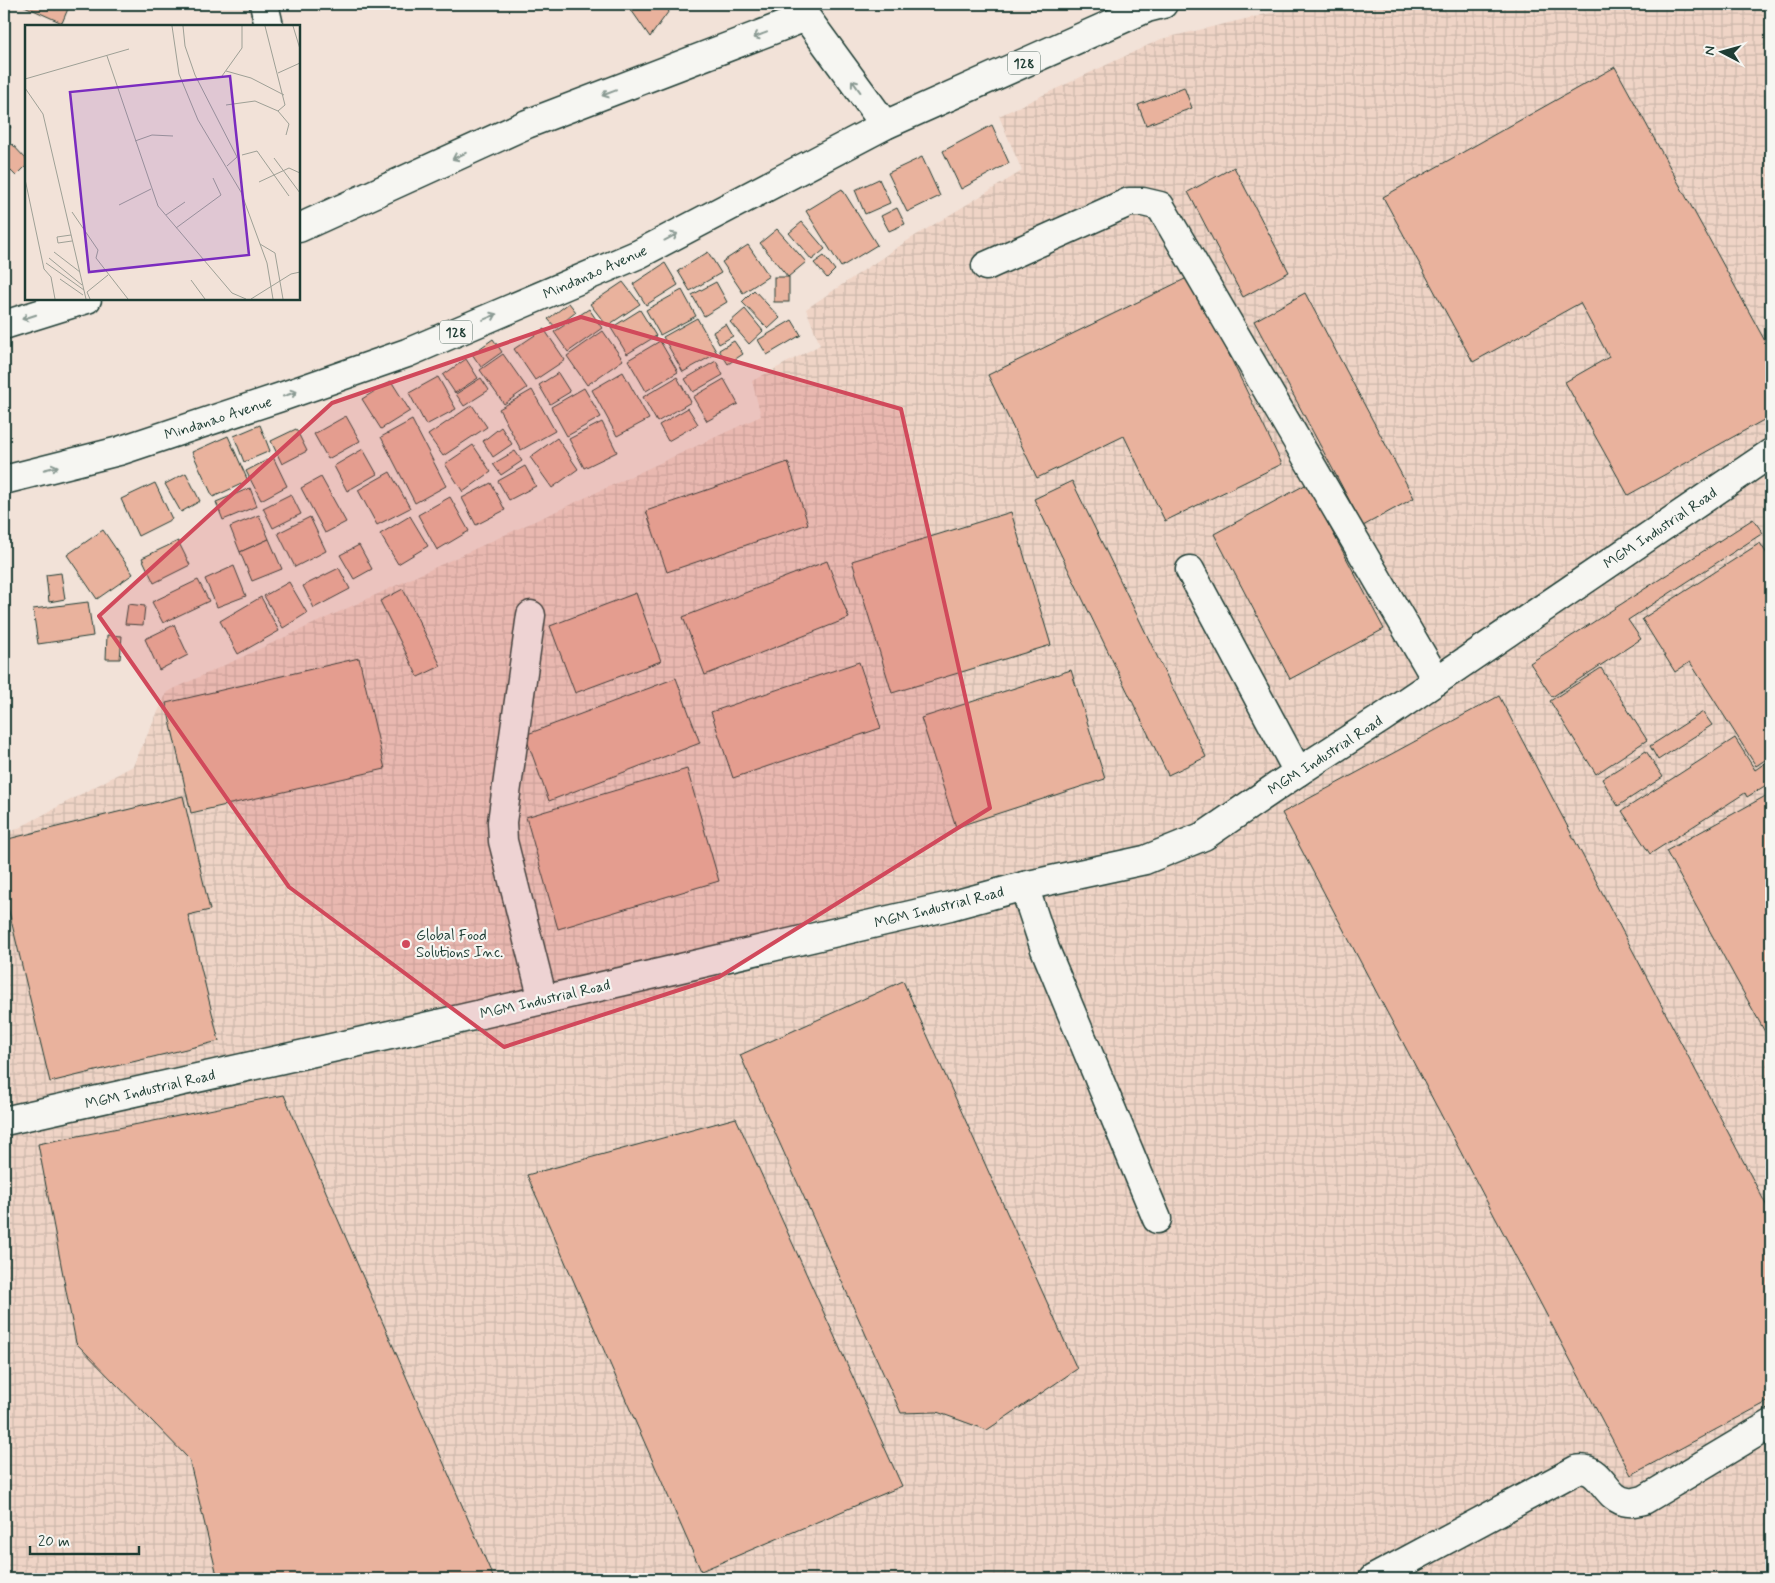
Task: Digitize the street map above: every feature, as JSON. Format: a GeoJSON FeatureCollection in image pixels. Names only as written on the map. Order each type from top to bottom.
{"type":"FeatureCollection","features":[{"type":"Feature","properties":{"kind":"main road"},"geometry":{"type":"LineString","coordinates":[[264,4],[269,25]]}},
{"type":"Feature","properties":{"kind":"main road","name":"Mindanao Avenue"},"geometry":{"type":"LineString","coordinates":[[4,480],[119,451],[407,353],[639,254],[885,125],[1147,8],[1163,4]]}},
{"type":"Feature","properties":{"kind":"main road"},"geometry":{"type":"LineString","coordinates":[[300,228],[527,124],[806,17],[885,125]]}},
{"type":"Feature","properties":{"kind":"main road"},"geometry":{"type":"LineString","coordinates":[[986,266],[1129,202],[1143,202],[1160,206],[1437,680]]}},
{"type":"Feature","properties":{"kind":"main road"},"geometry":{"type":"LineString","coordinates":[[4,325],[84,300]]}},
{"type":"Feature","properties":{"kind":"main road","name":"MGM Industrial Road"},"geometry":{"type":"LineString","coordinates":[[4,1121],[543,1000],[950,906],[1024,886],[1145,860],[1204,836],[1771,453]]}},
{"type":"Feature","properties":{"kind":"main road"},"geometry":{"type":"LineString","coordinates":[[1190,570],[1298,772]]}},
{"type":"Feature","properties":{"kind":"main road"},"geometry":{"type":"LineString","coordinates":[[531,615],[502,822],[503,841],[543,1000]]}},
{"type":"Feature","properties":{"kind":"main road"},"geometry":{"type":"LineString","coordinates":[[1024,886],[1045,949],[1157,1219]]}},
{"type":"Feature","properties":{"kind":"main road"},"geometry":{"type":"LineString","coordinates":[[1373,1579],[1576,1470],[1589,1469],[1615,1497],[1621,1500],[1627,1502],[1644,1500],[1771,1424]]}},
{"type":"Feature","properties":{"kind":"highlighted area"},"geometry":{"type":"Polygon","coordinates":[[[581,317],[901,409],[990,808],[719,977],[504,1047],[289,887],[99,616],[332,403],[581,317]]]}},
{"type":"Feature","properties":{"kind":"shaded area"},"geometry":{"type":"Polygon","coordinates":[[[1309,4],[1771,4],[1771,1579],[4,1579],[4,836],[133,766],[167,692],[761,416],[752,381],[820,345],[806,309],[910,239],[1022,171],[999,116],[1161,39],[1309,4]]]}},
{"type":"Feature","properties":{"kind":"building"},"geometry":{"type":"Polygon","coordinates":[[[20,4],[70,4],[62,23],[20,4]]]}},
{"type":"Feature","properties":{"kind":"building"},"geometry":{"type":"Polygon","coordinates":[[[627,4],[674,4],[650,37],[627,4]]]}},
{"type":"Feature","properties":{"kind":"building"},"geometry":{"type":"Polygon","coordinates":[[[1615,67],[1771,352],[1771,416],[1628,495],[1565,382],[1609,357],[1580,303],[1473,362],[1383,197],[1615,67]]]}},
{"type":"Feature","properties":{"kind":"building"},"geometry":{"type":"Polygon","coordinates":[[[1184,87],[1192,108],[1146,125],[1138,105],[1184,87]]]}},
{"type":"Feature","properties":{"kind":"building"},"geometry":{"type":"Polygon","coordinates":[[[4,120],[11,127],[4,135],[4,120]]]}},
{"type":"Feature","properties":{"kind":"building"},"geometry":{"type":"Polygon","coordinates":[[[992,125],[1009,163],[961,189],[943,151],[992,125]]]}},
{"type":"Feature","properties":{"kind":"building"},"geometry":{"type":"Polygon","coordinates":[[[12,144],[25,158],[25,167],[16,176],[4,164],[4,152],[12,144]]]}},
{"type":"Feature","properties":{"kind":"building"},"geometry":{"type":"Polygon","coordinates":[[[922,157],[940,196],[907,212],[888,173],[922,157]]]}},
{"type":"Feature","properties":{"kind":"building"},"geometry":{"type":"Polygon","coordinates":[[[1234,167],[1289,272],[1243,297],[1188,192],[1234,167]]]}},
{"type":"Feature","properties":{"kind":"building"},"geometry":{"type":"Polygon","coordinates":[[[879,179],[890,203],[865,214],[855,190],[879,179]]]}},
{"type":"Feature","properties":{"kind":"building"},"geometry":{"type":"Polygon","coordinates":[[[842,189],[877,245],[841,267],[806,211],[842,189]]]}},
{"type":"Feature","properties":{"kind":"building"},"geometry":{"type":"Polygon","coordinates":[[[897,208],[905,224],[889,231],[881,216],[897,208]]]}},
{"type":"Feature","properties":{"kind":"building"},"geometry":{"type":"Polygon","coordinates":[[[802,222],[825,249],[812,260],[789,233],[802,222]]]}},
{"type":"Feature","properties":{"kind":"building"},"geometry":{"type":"Polygon","coordinates":[[[777,229],[806,262],[788,277],[760,243],[777,229]]]}},
{"type":"Feature","properties":{"kind":"building"},"geometry":{"type":"Polygon","coordinates":[[[748,245],[769,276],[743,293],[722,262],[748,245]]]}},
{"type":"Feature","properties":{"kind":"building"},"geometry":{"type":"Polygon","coordinates":[[[708,252],[721,273],[690,291],[678,271],[708,252]]]}},
{"type":"Feature","properties":{"kind":"building"},"geometry":{"type":"Polygon","coordinates":[[[824,256],[835,270],[827,278],[814,263],[824,256]]]}},
{"type":"Feature","properties":{"kind":"building"},"geometry":{"type":"Polygon","coordinates":[[[665,263],[678,285],[646,305],[633,284],[665,263]]]}},
{"type":"Feature","properties":{"kind":"building"},"geometry":{"type":"Polygon","coordinates":[[[1191,276],[1282,464],[1165,521],[1124,436],[1037,478],[988,375],[1191,276]]]}},
{"type":"Feature","properties":{"kind":"building"},"geometry":{"type":"Polygon","coordinates":[[[774,277],[789,277],[789,302],[774,302],[774,277]]]}},
{"type":"Feature","properties":{"kind":"building"},"geometry":{"type":"Polygon","coordinates":[[[623,282],[640,304],[607,326],[590,304],[623,282]]]}},
{"type":"Feature","properties":{"kind":"building"},"geometry":{"type":"Polygon","coordinates":[[[716,282],[727,302],[704,316],[692,295],[716,282]]]}},
{"type":"Feature","properties":{"kind":"building"},"geometry":{"type":"Polygon","coordinates":[[[682,290],[696,316],[660,335],[646,310],[682,290]]]}},
{"type":"Feature","properties":{"kind":"building"},"geometry":{"type":"Polygon","coordinates":[[[754,290],[780,318],[768,329],[742,302],[754,290]]]}},
{"type":"Feature","properties":{"kind":"building"},"geometry":{"type":"Polygon","coordinates":[[[1305,293],[1414,498],[1363,526],[1254,321],[1305,293]]]}},
{"type":"Feature","properties":{"kind":"building"},"geometry":{"type":"Polygon","coordinates":[[[569,303],[576,312],[556,328],[548,319],[569,303]]]}},
{"type":"Feature","properties":{"kind":"building"},"geometry":{"type":"Polygon","coordinates":[[[589,309],[602,328],[568,352],[554,332],[589,309]]]}},
{"type":"Feature","properties":{"kind":"building"},"geometry":{"type":"Polygon","coordinates":[[[745,309],[763,331],[749,344],[730,322],[745,309]]]}},
{"type":"Feature","properties":{"kind":"building"},"geometry":{"type":"Polygon","coordinates":[[[640,310],[656,336],[627,354],[611,328],[640,310]]]}},
{"type":"Feature","properties":{"kind":"building"},"geometry":{"type":"Polygon","coordinates":[[[697,318],[717,353],[683,372],[663,337],[697,318]]]}},
{"type":"Feature","properties":{"kind":"building"},"geometry":{"type":"Polygon","coordinates":[[[792,320],[801,335],[767,355],[758,340],[792,320]]]}},
{"type":"Feature","properties":{"kind":"building"},"geometry":{"type":"Polygon","coordinates":[[[726,324],[733,336],[719,344],[713,332],[726,324]]]}},
{"type":"Feature","properties":{"kind":"building"},"geometry":{"type":"Polygon","coordinates":[[[544,329],[565,360],[535,380],[514,349],[544,329]]]}},
{"type":"Feature","properties":{"kind":"building"},"geometry":{"type":"Polygon","coordinates":[[[603,331],[623,360],[587,385],[567,356],[603,331]]]}},
{"type":"Feature","properties":{"kind":"building"},"geometry":{"type":"Polygon","coordinates":[[[493,339],[502,352],[481,367],[472,354],[493,339]]]}},
{"type":"Feature","properties":{"kind":"building"},"geometry":{"type":"Polygon","coordinates":[[[660,341],[678,372],[646,391],[628,360],[660,341]]]}},
{"type":"Feature","properties":{"kind":"building"},"geometry":{"type":"Polygon","coordinates":[[[734,341],[743,354],[728,364],[719,350],[734,341]]]}},
{"type":"Feature","properties":{"kind":"building"},"geometry":{"type":"Polygon","coordinates":[[[503,354],[527,388],[504,404],[480,370],[503,354]]]}},
{"type":"Feature","properties":{"kind":"building"},"geometry":{"type":"Polygon","coordinates":[[[466,359],[478,378],[455,393],[443,375],[466,359]]]}},
{"type":"Feature","properties":{"kind":"building"},"geometry":{"type":"Polygon","coordinates":[[[716,361],[723,375],[693,392],[685,379],[716,361]]]}},
{"type":"Feature","properties":{"kind":"building"},"geometry":{"type":"Polygon","coordinates":[[[623,372],[649,419],[617,436],[592,390],[623,372]]]}},
{"type":"Feature","properties":{"kind":"building"},"geometry":{"type":"Polygon","coordinates":[[[558,373],[570,392],[550,404],[539,385],[558,373]]]}},
{"type":"Feature","properties":{"kind":"building"},"geometry":{"type":"Polygon","coordinates":[[[438,377],[456,409],[426,425],[409,393],[438,377]]]}},
{"type":"Feature","properties":{"kind":"building"},"geometry":{"type":"Polygon","coordinates":[[[677,377],[691,402],[657,422],[643,397],[677,377]]]}},
{"type":"Feature","properties":{"kind":"building"},"geometry":{"type":"Polygon","coordinates":[[[481,378],[489,390],[464,406],[456,394],[481,378]]]}},
{"type":"Feature","properties":{"kind":"building"},"geometry":{"type":"Polygon","coordinates":[[[724,379],[738,404],[707,421],[693,397],[724,379]]]}},
{"type":"Feature","properties":{"kind":"building"},"geometry":{"type":"Polygon","coordinates":[[[391,381],[410,411],[381,429],[362,399],[391,381]]]}},
{"type":"Feature","properties":{"kind":"building"},"geometry":{"type":"Polygon","coordinates":[[[584,388],[601,417],[567,436],[551,407],[584,388]]]}},
{"type":"Feature","properties":{"kind":"building"},"geometry":{"type":"Polygon","coordinates":[[[532,390],[555,431],[521,450],[499,409],[532,390]]]}},
{"type":"Feature","properties":{"kind":"building"},"geometry":{"type":"Polygon","coordinates":[[[472,405],[487,427],[443,456],[428,435],[472,405]]]}},
{"type":"Feature","properties":{"kind":"building"},"geometry":{"type":"Polygon","coordinates":[[[688,408],[698,424],[668,441],[659,425],[688,408]]]}},
{"type":"Feature","properties":{"kind":"building"},"geometry":{"type":"Polygon","coordinates":[[[346,416],[360,441],[328,459],[314,434],[346,416]]]}},
{"type":"Feature","properties":{"kind":"building"},"geometry":{"type":"Polygon","coordinates":[[[412,420],[446,486],[415,503],[381,437],[412,420]]]}},
{"type":"Feature","properties":{"kind":"building"},"geometry":{"type":"Polygon","coordinates":[[[602,422],[617,452],[584,468],[569,439],[602,422]]]}},
{"type":"Feature","properties":{"kind":"building"},"geometry":{"type":"Polygon","coordinates":[[[260,425],[270,451],[244,462],[234,436],[260,425]]]}},
{"type":"Feature","properties":{"kind":"building"},"geometry":{"type":"Polygon","coordinates":[[[501,427],[512,444],[493,457],[483,441],[501,427]]]}},
{"type":"Feature","properties":{"kind":"building"},"geometry":{"type":"Polygon","coordinates":[[[296,429],[307,451],[282,464],[271,441],[296,429]]]}},
{"type":"Feature","properties":{"kind":"building"},"geometry":{"type":"Polygon","coordinates":[[[228,436],[248,481],[213,497],[192,452],[228,436]]]}},
{"type":"Feature","properties":{"kind":"building"},"geometry":{"type":"Polygon","coordinates":[[[557,438],[578,469],[552,488],[530,457],[557,438]]]}},
{"type":"Feature","properties":{"kind":"building"},"geometry":{"type":"Polygon","coordinates":[[[473,445],[491,472],[463,492],[445,464],[473,445]]]}},
{"type":"Feature","properties":{"kind":"building"},"geometry":{"type":"Polygon","coordinates":[[[363,449],[377,474],[347,491],[334,466],[363,449]]]}},
{"type":"Feature","properties":{"kind":"building"},"geometry":{"type":"Polygon","coordinates":[[[515,451],[522,461],[501,475],[493,464],[515,451]]]}},
{"type":"Feature","properties":{"kind":"building"},"geometry":{"type":"Polygon","coordinates":[[[273,457],[287,486],[261,500],[246,471],[273,457]]]}},
{"type":"Feature","properties":{"kind":"building"},"geometry":{"type":"Polygon","coordinates":[[[788,462],[808,524],[667,572],[646,511],[788,462]]]}},
{"type":"Feature","properties":{"kind":"building"},"geometry":{"type":"Polygon","coordinates":[[[525,466],[536,486],[509,500],[498,481],[525,466]]]}},
{"type":"Feature","properties":{"kind":"building"},"geometry":{"type":"Polygon","coordinates":[[[390,472],[410,508],[377,525],[358,490],[390,472]]]}},
{"type":"Feature","properties":{"kind":"building"},"geometry":{"type":"Polygon","coordinates":[[[186,473],[200,501],[181,512],[165,484],[186,473]]]}},
{"type":"Feature","properties":{"kind":"building"},"geometry":{"type":"Polygon","coordinates":[[[321,477],[346,522],[325,533],[301,488],[321,477]]]}},
{"type":"Feature","properties":{"kind":"building"},"geometry":{"type":"Polygon","coordinates":[[[1072,481],[1206,757],[1168,775],[1034,499],[1072,481]]]}},
{"type":"Feature","properties":{"kind":"building"},"geometry":{"type":"Polygon","coordinates":[[[155,483],[172,519],[138,536],[121,499],[155,483]]]}},
{"type":"Feature","properties":{"kind":"building"},"geometry":{"type":"Polygon","coordinates":[[[491,483],[505,510],[476,525],[462,498],[491,483]]]}},
{"type":"Feature","properties":{"kind":"building"},"geometry":{"type":"Polygon","coordinates":[[[1307,484],[1384,629],[1290,679],[1214,534],[1307,484]]]}},
{"type":"Feature","properties":{"kind":"building"},"geometry":{"type":"Polygon","coordinates":[[[250,488],[257,506],[223,520],[216,502],[250,488]]]}},
{"type":"Feature","properties":{"kind":"building"},"geometry":{"type":"Polygon","coordinates":[[[291,494],[301,514],[273,528],[263,508],[291,494]]]}},
{"type":"Feature","properties":{"kind":"building"},"geometry":{"type":"Polygon","coordinates":[[[450,497],[469,531],[437,550],[418,515],[450,497]]]}},
{"type":"Feature","properties":{"kind":"building"},"geometry":{"type":"Polygon","coordinates":[[[1011,512],[1051,645],[892,693],[852,561],[1011,512]]]}},
{"type":"Feature","properties":{"kind":"building"},"geometry":{"type":"Polygon","coordinates":[[[259,515],[269,539],[240,552],[230,527],[259,515]]]}},
{"type":"Feature","properties":{"kind":"building"},"geometry":{"type":"Polygon","coordinates":[[[410,516],[428,546],[398,564],[380,534],[410,516]]]}},
{"type":"Feature","properties":{"kind":"building"},"geometry":{"type":"Polygon","coordinates":[[[310,517],[326,551],[295,567],[278,533],[310,517]]]}},
{"type":"Feature","properties":{"kind":"building"},"geometry":{"type":"Polygon","coordinates":[[[1753,519],[1763,533],[1628,620],[1641,639],[1552,697],[1530,663],[1753,519]]]}},
{"type":"Feature","properties":{"kind":"building"},"geometry":{"type":"Polygon","coordinates":[[[103,530],[133,574],[97,599],[67,555],[103,530]]]}},
{"type":"Feature","properties":{"kind":"building"},"geometry":{"type":"Polygon","coordinates":[[[269,539],[282,569],[252,581],[240,552],[269,539]]]}},
{"type":"Feature","properties":{"kind":"building"},"geometry":{"type":"Polygon","coordinates":[[[178,541],[190,565],[154,583],[142,558],[178,541]]]}},
{"type":"Feature","properties":{"kind":"building"},"geometry":{"type":"Polygon","coordinates":[[[1760,543],[1771,560],[1771,756],[1756,766],[1690,662],[1675,672],[1642,619],[1760,543]]]}},
{"type":"Feature","properties":{"kind":"building"},"geometry":{"type":"Polygon","coordinates":[[[359,545],[372,569],[354,579],[340,555],[359,545]]]}},
{"type":"Feature","properties":{"kind":"building"},"geometry":{"type":"Polygon","coordinates":[[[827,561],[849,618],[705,675],[683,617],[827,561]]]}},
{"type":"Feature","properties":{"kind":"building"},"geometry":{"type":"Polygon","coordinates":[[[234,566],[246,596],[217,607],[205,579],[234,566]]]}},
{"type":"Feature","properties":{"kind":"building"},"geometry":{"type":"Polygon","coordinates":[[[339,568],[350,589],[314,608],[303,586],[339,568]]]}},
{"type":"Feature","properties":{"kind":"building"},"geometry":{"type":"Polygon","coordinates":[[[61,573],[65,599],[49,602],[46,575],[61,573]]]}},
{"type":"Feature","properties":{"kind":"building"},"geometry":{"type":"Polygon","coordinates":[[[198,580],[209,601],[163,623],[152,602],[198,580]]]}},
{"type":"Feature","properties":{"kind":"building"},"geometry":{"type":"Polygon","coordinates":[[[289,582],[307,613],[283,628],[264,596],[289,582]]]}},
{"type":"Feature","properties":{"kind":"building"},"geometry":{"type":"Polygon","coordinates":[[[403,589],[441,666],[418,677],[380,601],[403,589]]]}},
{"type":"Feature","properties":{"kind":"building"},"geometry":{"type":"Polygon","coordinates":[[[636,593],[661,661],[575,693],[550,626],[636,593]]]}},
{"type":"Feature","properties":{"kind":"building"},"geometry":{"type":"Polygon","coordinates":[[[261,597],[279,631],[238,654],[220,621],[261,597]]]}},
{"type":"Feature","properties":{"kind":"building"},"geometry":{"type":"Polygon","coordinates":[[[88,602],[93,636],[38,644],[33,609],[88,602]]]}},
{"type":"Feature","properties":{"kind":"building"},"geometry":{"type":"Polygon","coordinates":[[[128,604],[145,606],[143,625],[125,624],[128,604]]]}},
{"type":"Feature","properties":{"kind":"building"},"geometry":{"type":"Polygon","coordinates":[[[174,625],[188,655],[159,670],[145,639],[174,625]]]}},
{"type":"Feature","properties":{"kind":"building"},"geometry":{"type":"Polygon","coordinates":[[[107,635],[122,636],[120,659],[106,659],[107,635]]]}},
{"type":"Feature","properties":{"kind":"building"},"geometry":{"type":"Polygon","coordinates":[[[359,658],[385,769],[191,813],[166,703],[359,658]]]}},
{"type":"Feature","properties":{"kind":"building"},"geometry":{"type":"Polygon","coordinates":[[[859,662],[881,728],[733,778],[711,712],[859,662]]]}},
{"type":"Feature","properties":{"kind":"building"},"geometry":{"type":"Polygon","coordinates":[[[1601,668],[1647,740],[1596,774],[1550,701],[1601,668]]]}},
{"type":"Feature","properties":{"kind":"building"},"geometry":{"type":"Polygon","coordinates":[[[1071,670],[1105,779],[956,827],[921,718],[1071,670]]]}},
{"type":"Feature","properties":{"kind":"building"},"geometry":{"type":"Polygon","coordinates":[[[676,678],[700,743],[549,801],[525,735],[676,678]]]}},
{"type":"Feature","properties":{"kind":"building"},"geometry":{"type":"Polygon","coordinates":[[[1499,696],[1771,1214],[1771,1400],[1631,1475],[1282,813],[1499,696]]]}},
{"type":"Feature","properties":{"kind":"building"},"geometry":{"type":"Polygon","coordinates":[[[1703,712],[1712,725],[1658,760],[1650,746],[1703,712]]]}},
{"type":"Feature","properties":{"kind":"building"},"geometry":{"type":"Polygon","coordinates":[[[1735,738],[1755,770],[1771,759],[1771,782],[1747,797],[1745,793],[1650,854],[1622,811],[1735,738]]]}},
{"type":"Feature","properties":{"kind":"building"},"geometry":{"type":"Polygon","coordinates":[[[1646,751],[1663,777],[1618,806],[1602,779],[1646,751]]]}},
{"type":"Feature","properties":{"kind":"building"},"geometry":{"type":"Polygon","coordinates":[[[687,769],[719,881],[558,929],[526,817],[687,769]]]}},
{"type":"Feature","properties":{"kind":"building"},"geometry":{"type":"Polygon","coordinates":[[[1771,793],[1771,1043],[1666,851],[1771,793]]]}},
{"type":"Feature","properties":{"kind":"building"},"geometry":{"type":"Polygon","coordinates":[[[183,796],[210,910],[188,915],[219,1041],[50,1082],[4,891],[4,840],[183,796]]]}},
{"type":"Feature","properties":{"kind":"building"},"geometry":{"type":"Polygon","coordinates":[[[903,981],[1077,1369],[987,1430],[937,1412],[901,1413],[740,1055],[903,981]]]}},
{"type":"Feature","properties":{"kind":"building"},"geometry":{"type":"Polygon","coordinates":[[[284,1095],[494,1579],[218,1579],[189,1459],[76,1343],[38,1144],[284,1095]]]}},
{"type":"Feature","properties":{"kind":"building"},"geometry":{"type":"Polygon","coordinates":[[[736,1118],[902,1486],[701,1571],[527,1175],[736,1118]]]}},
{"type":"Feature","properties":{"kind":"place","name":"Global Food Solutions Inc."},"geometry":{"type":"Point","coordinates":[406,944]}}]}
